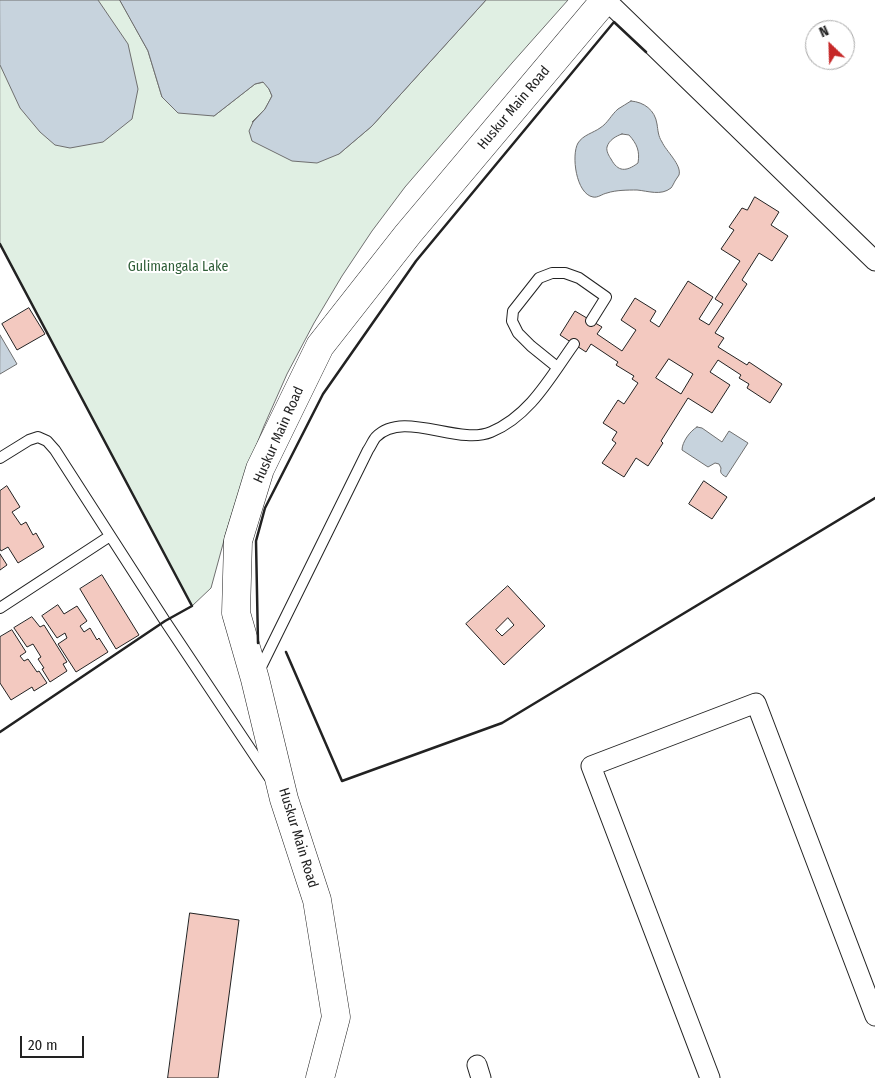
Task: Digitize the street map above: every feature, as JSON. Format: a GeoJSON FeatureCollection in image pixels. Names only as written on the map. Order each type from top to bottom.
{"type":"FeatureCollection","features":[{"type":"Feature","properties":{"kind":"main road","name":"Huskur Main Road"},"geometry":{"type":"LineString","coordinates":[[320,1078],[336,1017],[317,900],[284,799],[255,679],[236,613],[238,541],[260,470],[320,346],[408,234],[606,0]]}},
{"type":"Feature","properties":{"kind":"street"},"geometry":{"type":"LineString","coordinates":[[606,0],[875,261]]}},
{"type":"Feature","properties":{"kind":"street"},"geometry":{"type":"LineString","coordinates":[[710,1078],[592,766],[756,703],[875,1016]]}},
{"type":"Feature","properties":{"kind":"lane"},"geometry":{"type":"LineString","coordinates":[[558,367],[518,333],[512,321],[513,311],[539,278],[552,273],[565,273],[579,278],[606,297],[591,321]]}},
{"type":"Feature","properties":{"kind":"lane"},"geometry":{"type":"LineString","coordinates":[[255,679],[376,437],[387,429],[403,425],[470,436],[490,433],[509,423],[533,402],[574,344]]}},
{"type":"Feature","properties":{"kind":"lane"},"geometry":{"type":"LineString","coordinates":[[0,458],[38,437],[47,441],[55,450],[170,630],[284,799]]}},
{"type":"Feature","properties":{"kind":"lane"},"geometry":{"type":"LineString","coordinates":[[0,608],[110,536]]}},
{"type":"Feature","properties":{"kind":"green space","name":"Gulimangala Lake"},"geometry":{"type":"Polygon","coordinates":[[[0,0],[120,0],[148,51],[162,97],[214,116],[255,84],[264,82],[272,96],[265,109],[252,122],[339,154],[372,126],[486,0],[568,0],[405,187],[372,231],[342,276],[287,374],[264,426],[243,479],[211,588],[192,606],[0,244],[0,0]]]}},
{"type":"Feature","properties":{"kind":"shaded area"},"geometry":{"type":"Polygon","coordinates":[[[0,0],[98,0],[128,44],[138,89],[132,119],[103,142],[70,148],[55,145],[40,132],[20,108],[0,65],[0,0]]]}},
{"type":"Feature","properties":{"kind":"shaded area"},"geometry":{"type":"Polygon","coordinates":[[[120,0],[486,0],[372,126],[339,154],[317,163],[292,161],[252,141],[249,131],[253,122],[265,109],[272,96],[263,82],[255,84],[214,116],[178,113],[162,97],[148,51],[120,0]]]}},
{"type":"Feature","properties":{"kind":"shaded area"},"geometry":{"type":"Polygon","coordinates":[[[631,101],[644,105],[654,115],[660,138],[676,163],[679,175],[671,188],[663,192],[622,190],[593,197],[583,189],[576,173],[575,156],[578,143],[585,136],[603,126],[618,109],[631,101]],[[622,134],[617,136],[611,140],[607,147],[608,153],[616,166],[623,169],[630,168],[638,163],[639,155],[637,148],[629,135],[622,134]]]}},
{"type":"Feature","properties":{"kind":"shaded area"},"geometry":{"type":"Polygon","coordinates":[[[0,335],[17,364],[0,374],[0,335]]]}},
{"type":"Feature","properties":{"kind":"shaded area"},"geometry":{"type":"Polygon","coordinates":[[[697,427],[702,428],[722,442],[729,431],[748,443],[726,477],[721,473],[719,464],[715,463],[708,467],[682,450],[687,437],[697,427]]]}},
{"type":"Feature","properties":{"kind":"building"},"geometry":{"type":"Polygon","coordinates":[[[755,197],[779,212],[771,225],[788,236],[772,261],[759,253],[742,280],[747,284],[715,333],[724,338],[718,347],[747,365],[749,362],[782,384],[770,403],[747,388],[749,384],[739,378],[741,375],[718,360],[710,372],[730,385],[712,413],[688,398],[648,466],[636,458],[624,477],[602,463],[616,443],[612,440],[617,432],[603,423],[618,400],[624,404],[638,383],[632,379],[634,376],[616,365],[618,362],[591,344],[586,352],[560,335],[575,311],[602,327],[597,334],[622,351],[636,330],[621,320],[635,298],[656,311],[650,321],[659,327],[688,281],[713,297],[699,319],[709,325],[723,304],[715,299],[740,261],[721,249],[734,230],[729,227],[742,208],[747,210],[755,197]],[[669,359],[656,378],[681,394],[693,374],[669,359]]]}},
{"type":"Feature","properties":{"kind":"building"},"geometry":{"type":"Polygon","coordinates":[[[29,308],[45,334],[17,350],[2,324],[29,308]]]}},
{"type":"Feature","properties":{"kind":"building"},"geometry":{"type":"Polygon","coordinates":[[[704,481],[727,497],[712,519],[689,504],[704,481]]]}},
{"type":"Feature","properties":{"kind":"building"},"geometry":{"type":"Polygon","coordinates":[[[7,486],[20,507],[12,512],[21,525],[26,522],[33,535],[36,533],[44,547],[18,563],[8,547],[1,551],[0,549],[0,491],[7,486]]]}},
{"type":"Feature","properties":{"kind":"building"},"geometry":{"type":"Polygon","coordinates":[[[0,554],[7,565],[0,570],[0,554]]]}},
{"type":"Feature","properties":{"kind":"building"},"geometry":{"type":"Polygon","coordinates":[[[102,575],[139,635],[116,649],[80,589],[102,575]]]}},
{"type":"Feature","properties":{"kind":"building"},"geometry":{"type":"Polygon","coordinates":[[[508,586],[545,626],[504,665],[466,624],[508,586]],[[508,618],[496,630],[502,636],[514,625],[508,618]]]}},
{"type":"Feature","properties":{"kind":"building"},"geometry":{"type":"Polygon","coordinates":[[[58,605],[64,614],[77,606],[87,621],[80,626],[84,632],[90,628],[97,640],[99,638],[108,652],[76,672],[58,644],[67,638],[65,633],[57,638],[42,616],[58,605]]]}},
{"type":"Feature","properties":{"kind":"building"},"geometry":{"type":"Polygon","coordinates":[[[32,617],[40,627],[44,625],[67,662],[63,664],[67,671],[50,682],[38,659],[41,657],[33,644],[27,647],[14,628],[32,617]]]}},
{"type":"Feature","properties":{"kind":"building"},"geometry":{"type":"Polygon","coordinates":[[[12,630],[26,652],[20,656],[24,661],[28,659],[47,683],[34,691],[32,687],[11,700],[0,683],[0,637],[12,630]]]}},
{"type":"Feature","properties":{"kind":"building"},"geometry":{"type":"Polygon","coordinates":[[[190,913],[239,920],[218,1078],[168,1078],[190,913]]]}},
{"type":"Feature","properties":{"kind":"wall"},"geometry":{"type":"LineString","coordinates":[[258,643],[256,541],[265,508],[323,394],[416,261],[614,22],[646,52]]}},
{"type":"Feature","properties":{"kind":"wall"},"geometry":{"type":"LineString","coordinates":[[0,244],[192,606],[165,621],[0,732]]}},
{"type":"Feature","properties":{"kind":"wall"},"geometry":{"type":"LineString","coordinates":[[286,652],[342,781],[502,723],[875,498]]}}]}
